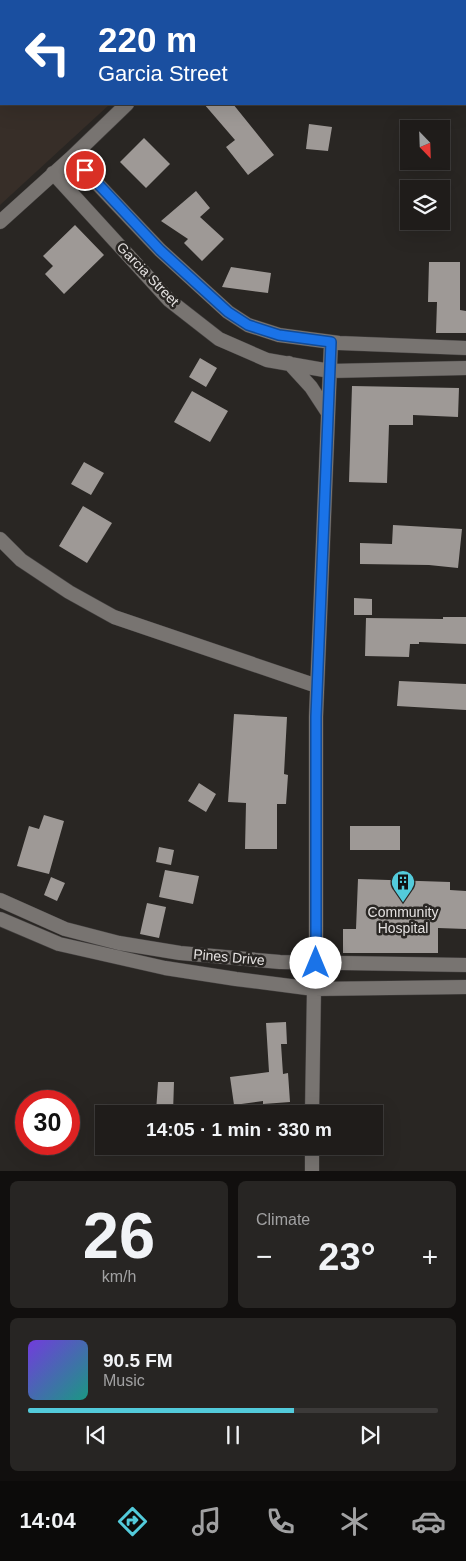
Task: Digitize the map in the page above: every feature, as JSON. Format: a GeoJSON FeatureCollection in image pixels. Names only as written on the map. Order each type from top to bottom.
{"type":"FeatureCollection","features":[{"type":"Feature","properties":{"kind":"street"},"geometry":{"type":"LineString","coordinates":[[0,222],[126,105]]}},
{"type":"Feature","properties":{"kind":"street","name":"Garcia Street"},"geometry":{"type":"LineString","coordinates":[[72,157],[160,250],[228,312],[248,325],[279,335],[331,342],[466,348]]}},
{"type":"Feature","properties":{"kind":"street","name":"Garcia Street"},"geometry":{"type":"LineString","coordinates":[[53,173],[169,300],[220,339],[267,360],[330,371],[466,368]]}},
{"type":"Feature","properties":{"kind":"street"},"geometry":{"type":"LineString","coordinates":[[312,1105],[316,963],[316,686],[331,342]]}},
{"type":"Feature","properties":{"kind":"street"},"geometry":{"type":"LineString","coordinates":[[289,363],[312,387],[328,412]]}},
{"type":"Feature","properties":{"kind":"street"},"geometry":{"type":"LineString","coordinates":[[0,539],[21,560],[69,592],[114,617],[316,686]]}},
{"type":"Feature","properties":{"kind":"street","name":"Pines Drive"},"geometry":{"type":"LineString","coordinates":[[0,900],[65,929],[119,943],[180,953],[280,962],[466,965]]}},
{"type":"Feature","properties":{"kind":"street","name":"Pines Drive"},"geometry":{"type":"LineString","coordinates":[[0,919],[59,944],[111,957],[236,979],[314,989],[466,987]]}},
{"type":"Feature","properties":{"kind":"street"},"geometry":{"type":"LineString","coordinates":[[312,1155],[312,1171]]}},
{"type":"Feature","properties":{"kind":"shaded area"},"geometry":{"type":"Polygon","coordinates":[[[0,105],[109,105],[0,205],[0,105]]]}},
{"type":"Feature","properties":{"kind":"building"},"geometry":{"type":"Polygon","coordinates":[[[205,105],[234,105],[274,155],[248,175],[226,147],[235,140],[205,105]]]}},
{"type":"Feature","properties":{"kind":"building"},"geometry":{"type":"Polygon","coordinates":[[[309,124],[332,127],[328,151],[306,149],[309,124]]]}},
{"type":"Feature","properties":{"kind":"building"},"geometry":{"type":"Polygon","coordinates":[[[144,138],[170,164],[146,188],[120,162],[144,138]]]}},
{"type":"Feature","properties":{"kind":"building"},"geometry":{"type":"Polygon","coordinates":[[[196,191],[210,208],[200,217],[224,239],[202,261],[184,243],[188,239],[161,221],[196,191]]]}},
{"type":"Feature","properties":{"kind":"building"},"geometry":{"type":"Polygon","coordinates":[[[75,225],[104,255],[64,294],[45,274],[53,266],[43,256],[75,225]]]}},
{"type":"Feature","properties":{"kind":"building"},"geometry":{"type":"Polygon","coordinates":[[[429,262],[460,262],[460,310],[466,311],[466,333],[436,333],[437,302],[428,302],[429,262]]]}},
{"type":"Feature","properties":{"kind":"building"},"geometry":{"type":"Polygon","coordinates":[[[231,267],[271,273],[268,293],[222,287],[231,267]]]}},
{"type":"Feature","properties":{"kind":"building"},"geometry":{"type":"Polygon","coordinates":[[[200,358],[217,368],[206,387],[189,377],[200,358]]]}},
{"type":"Feature","properties":{"kind":"building"},"geometry":{"type":"Polygon","coordinates":[[[352,386],[459,388],[458,417],[413,415],[413,425],[389,425],[387,483],[349,482],[352,386]]]}},
{"type":"Feature","properties":{"kind":"building"},"geometry":{"type":"Polygon","coordinates":[[[192,391],[228,411],[210,442],[174,422],[192,391]]]}},
{"type":"Feature","properties":{"kind":"building"},"geometry":{"type":"Polygon","coordinates":[[[84,462],[104,473],[91,495],[71,484],[84,462]]]}},
{"type":"Feature","properties":{"kind":"building"},"geometry":{"type":"Polygon","coordinates":[[[83,506],[112,523],[87,563],[59,546],[83,506]]]}},
{"type":"Feature","properties":{"kind":"building"},"geometry":{"type":"Polygon","coordinates":[[[393,525],[462,529],[458,568],[429,565],[360,564],[360,543],[392,544],[393,525]]]}},
{"type":"Feature","properties":{"kind":"building"},"geometry":{"type":"Polygon","coordinates":[[[354,598],[372,599],[372,615],[354,615],[354,598]]]}},
{"type":"Feature","properties":{"kind":"building"},"geometry":{"type":"Polygon","coordinates":[[[443,617],[466,617],[466,644],[419,642],[419,644],[410,644],[409,657],[365,656],[366,618],[443,619],[443,617]]]}},
{"type":"Feature","properties":{"kind":"building"},"geometry":{"type":"Polygon","coordinates":[[[399,681],[466,684],[466,710],[397,706],[399,681]]]}},
{"type":"Feature","properties":{"kind":"building"},"geometry":{"type":"Polygon","coordinates":[[[234,714],[287,717],[284,774],[288,775],[286,804],[277,804],[277,849],[245,849],[246,803],[228,802],[234,714]]]}},
{"type":"Feature","properties":{"kind":"building"},"geometry":{"type":"Polygon","coordinates":[[[199,783],[216,794],[206,812],[188,801],[199,783]]]}},
{"type":"Feature","properties":{"kind":"building"},"geometry":{"type":"Polygon","coordinates":[[[44,815],[64,821],[49,874],[17,866],[29,826],[39,829],[44,815]]]}},
{"type":"Feature","properties":{"kind":"building"},"geometry":{"type":"Polygon","coordinates":[[[350,826],[400,826],[400,850],[350,850],[350,826]]]}},
{"type":"Feature","properties":{"kind":"building"},"geometry":{"type":"Polygon","coordinates":[[[159,847],[174,850],[171,865],[156,862],[159,847]]]}},
{"type":"Feature","properties":{"kind":"building"},"geometry":{"type":"Polygon","coordinates":[[[165,870],[199,876],[193,904],[159,897],[165,870]]]}},
{"type":"Feature","properties":{"kind":"building"},"geometry":{"type":"Polygon","coordinates":[[[51,877],[65,883],[57,901],[44,895],[51,877]]]}},
{"type":"Feature","properties":{"kind":"building"},"geometry":{"type":"Polygon","coordinates":[[[358,879],[450,882],[450,890],[466,891],[466,929],[438,928],[438,953],[343,953],[343,929],[356,929],[358,879]]]}},
{"type":"Feature","properties":{"kind":"building"},"geometry":{"type":"Polygon","coordinates":[[[147,903],[166,907],[159,938],[140,934],[147,903]]]}},
{"type":"Feature","properties":{"kind":"building"},"geometry":{"type":"Polygon","coordinates":[[[286,1022],[287,1044],[281,1044],[283,1074],[288,1073],[290,1102],[263,1104],[263,1101],[234,1105],[230,1077],[269,1072],[266,1023],[286,1022]]]}},
{"type":"Feature","properties":{"kind":"building"},"geometry":{"type":"Polygon","coordinates":[[[158,1082],[174,1082],[173,1105],[156,1105],[158,1082]]]}},
{"type":"Feature","properties":{"kind":"place","name":"Community Hospital"},"geometry":{"type":"Point","coordinates":[403,903]}},
{"type":"Feature","properties":{"kind":"route"},"geometry":{"type":"LineString","coordinates":[[85,170],[160,250],[228,312],[248,325],[279,335],[331,342],[316,717],[316,963]]}}]}
